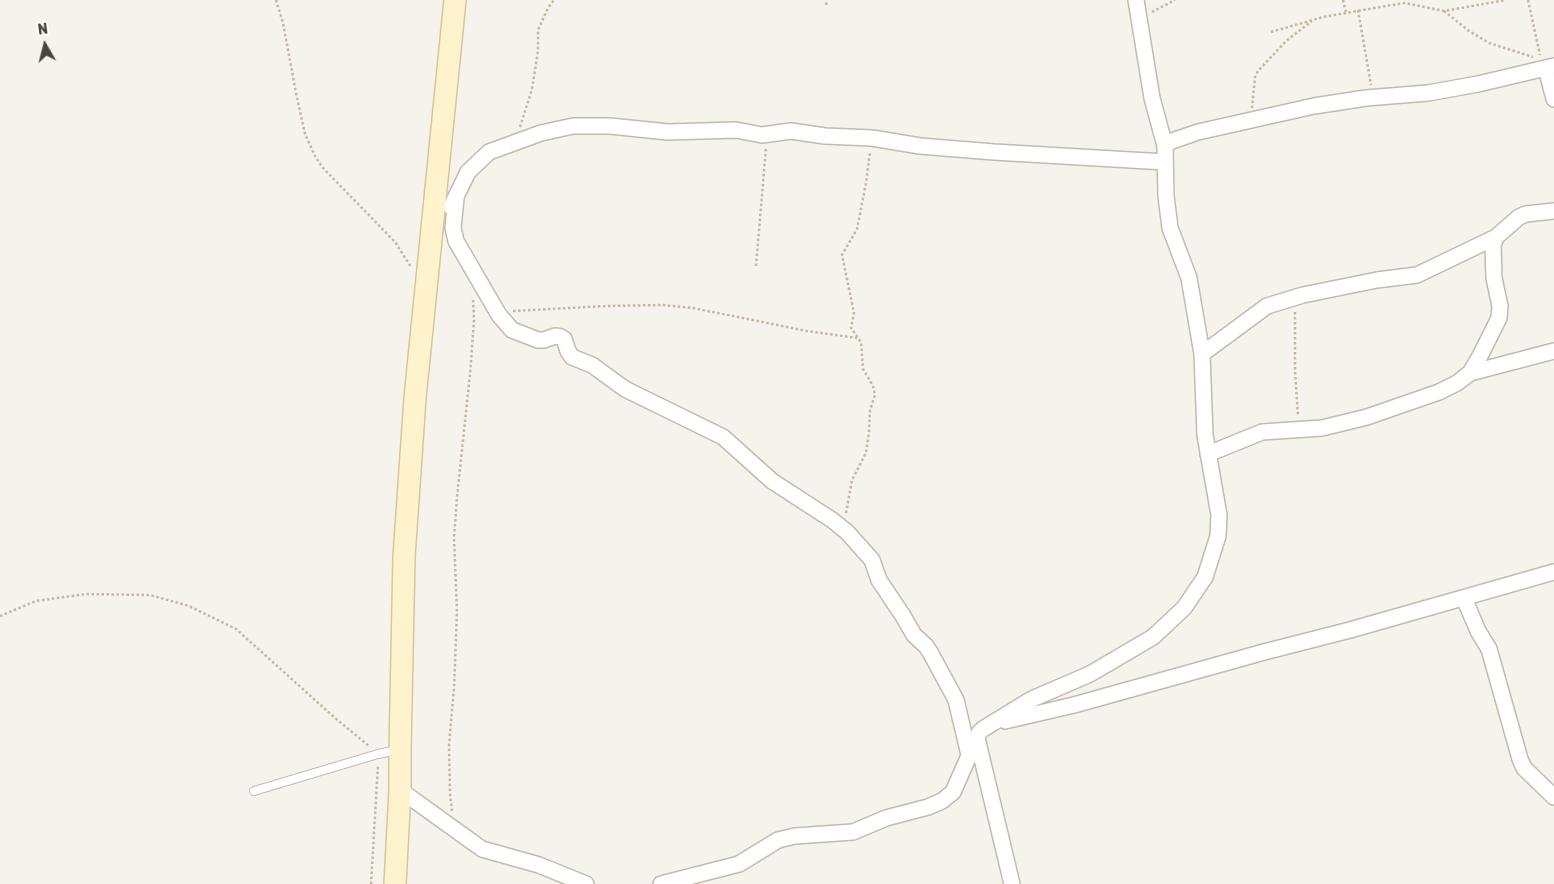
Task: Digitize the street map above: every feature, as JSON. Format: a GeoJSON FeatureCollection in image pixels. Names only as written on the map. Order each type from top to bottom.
{"type":"FeatureCollection","features":[{"type":"Feature","properties":{"kind":"street"},"geometry":{"type":"LineString","coordinates":[[395,884],[400,790],[404,557],[415,398],[454,0]]}},
{"type":"Feature","properties":{"kind":"street"},"geometry":{"type":"LineString","coordinates":[[661,884],[739,864],[778,840],[795,836],[853,832],[886,818],[928,807],[942,801],[953,792],[979,733],[990,724],[1032,700],[1090,674],[1154,637],[1184,608],[1205,577],[1218,536],[1219,515],[1205,435],[1202,354],[1188,278],[1170,228],[1165,154],[1152,98],[1136,0]]}},
{"type":"Feature","properties":{"kind":"street"},"geometry":{"type":"LineString","coordinates":[[1165,154],[1172,141],[1245,121],[1314,106],[1428,93],[1478,84],[1550,67],[1554,99]]}},
{"type":"Feature","properties":{"kind":"street"},"geometry":{"type":"LineString","coordinates":[[431,238],[456,198],[468,172],[489,152],[542,133],[573,126],[610,126],[668,132],[736,130],[767,134],[791,131],[825,136],[872,138],[920,146],[994,152],[1165,154]]}},
{"type":"Feature","properties":{"kind":"street"},"geometry":{"type":"LineString","coordinates":[[456,198],[453,228],[456,241],[496,312],[512,330],[538,340],[555,336],[562,337],[572,357],[592,365],[625,389],[724,437],[772,481],[832,520],[872,560],[879,580],[904,616],[914,635],[930,652],[956,700],[969,755]]}},
{"type":"Feature","properties":{"kind":"street"},"geometry":{"type":"LineString","coordinates":[[1202,354],[1267,306],[1303,295],[1377,280],[1417,275],[1496,237],[1526,214],[1554,211]]}},
{"type":"Feature","properties":{"kind":"street"},"geometry":{"type":"LineString","coordinates":[[1208,454],[1262,432],[1284,429],[1322,428],[1367,417],[1439,392],[1457,383],[1470,373],[1500,313],[1494,278],[1494,245],[1496,237]]}},
{"type":"Feature","properties":{"kind":"street"},"geometry":{"type":"LineString","coordinates":[[1470,373],[1554,351]]}},
{"type":"Feature","properties":{"kind":"street"},"geometry":{"type":"LineString","coordinates":[[990,724],[1074,705],[1554,572]]}},
{"type":"Feature","properties":{"kind":"street"},"geometry":{"type":"LineString","coordinates":[[1464,598],[1478,631],[1489,649],[1524,768],[1554,797]]}},
{"type":"Feature","properties":{"kind":"street"},"geometry":{"type":"LineString","coordinates":[[977,738],[1012,884]]}},
{"type":"Feature","properties":{"kind":"street"},"geometry":{"type":"LineString","coordinates":[[400,790],[482,849],[538,865],[586,884]]}},
{"type":"Feature","properties":{"kind":"lane"},"geometry":{"type":"LineString","coordinates":[[254,791],[378,754],[400,750]]}},
{"type":"Feature","properties":{"kind":"path"},"geometry":{"type":"LineString","coordinates":[[276,0],[283,23],[305,134],[315,156],[322,167],[396,242],[407,258],[414,275]]}},
{"type":"Feature","properties":{"kind":"path"},"geometry":{"type":"LineString","coordinates":[[510,144],[518,134],[532,89],[538,51],[538,30],[548,8],[554,0]]}},
{"type":"Feature","properties":{"kind":"path"},"geometry":{"type":"LineString","coordinates":[[826,5],[827,0]]}},
{"type":"Feature","properties":{"kind":"path"},"geometry":{"type":"LineString","coordinates":[[1140,23],[1146,16],[1175,0]]}},
{"type":"Feature","properties":{"kind":"path"},"geometry":{"type":"LineString","coordinates":[[1343,0],[1346,12]]}},
{"type":"Feature","properties":{"kind":"path"},"geometry":{"type":"LineString","coordinates":[[1271,32],[1346,12],[1405,3],[1444,11],[1506,0]]}},
{"type":"Feature","properties":{"kind":"path"},"geometry":{"type":"LineString","coordinates":[[1444,11],[1469,31],[1489,43],[1541,59],[1528,0]]}},
{"type":"Feature","properties":{"kind":"path"},"geometry":{"type":"LineString","coordinates":[[1358,10],[1373,98]]}},
{"type":"Feature","properties":{"kind":"path"},"geometry":{"type":"LineString","coordinates":[[1245,121],[1252,107],[1255,77],[1258,71],[1286,41],[1314,20]]}},
{"type":"Feature","properties":{"kind":"path"},"geometry":{"type":"LineString","coordinates":[[756,266],[767,134]]}},
{"type":"Feature","properties":{"kind":"path"},"geometry":{"type":"LineString","coordinates":[[844,530],[852,480],[866,453],[870,410],[875,395],[873,386],[863,370],[862,346],[851,328],[854,313],[842,255],[857,229],[872,138]]}},
{"type":"Feature","properties":{"kind":"path"},"geometry":{"type":"LineString","coordinates":[[454,830],[450,794],[450,745],[457,612],[454,538],[470,374],[474,321],[473,294]]}},
{"type":"Feature","properties":{"kind":"path"},"geometry":{"type":"LineString","coordinates":[[1284,429],[1295,422],[1298,412],[1295,371],[1295,312],[1297,304],[1303,295]]}},
{"type":"Feature","properties":{"kind":"path"},"geometry":{"type":"LineString","coordinates":[[496,312],[663,305],[694,308],[807,331],[858,338]]}},
{"type":"Feature","properties":{"kind":"path"},"geometry":{"type":"LineString","coordinates":[[0,616],[36,601],[86,594],[150,595],[189,606],[236,629],[378,754],[371,884]]}}]}
